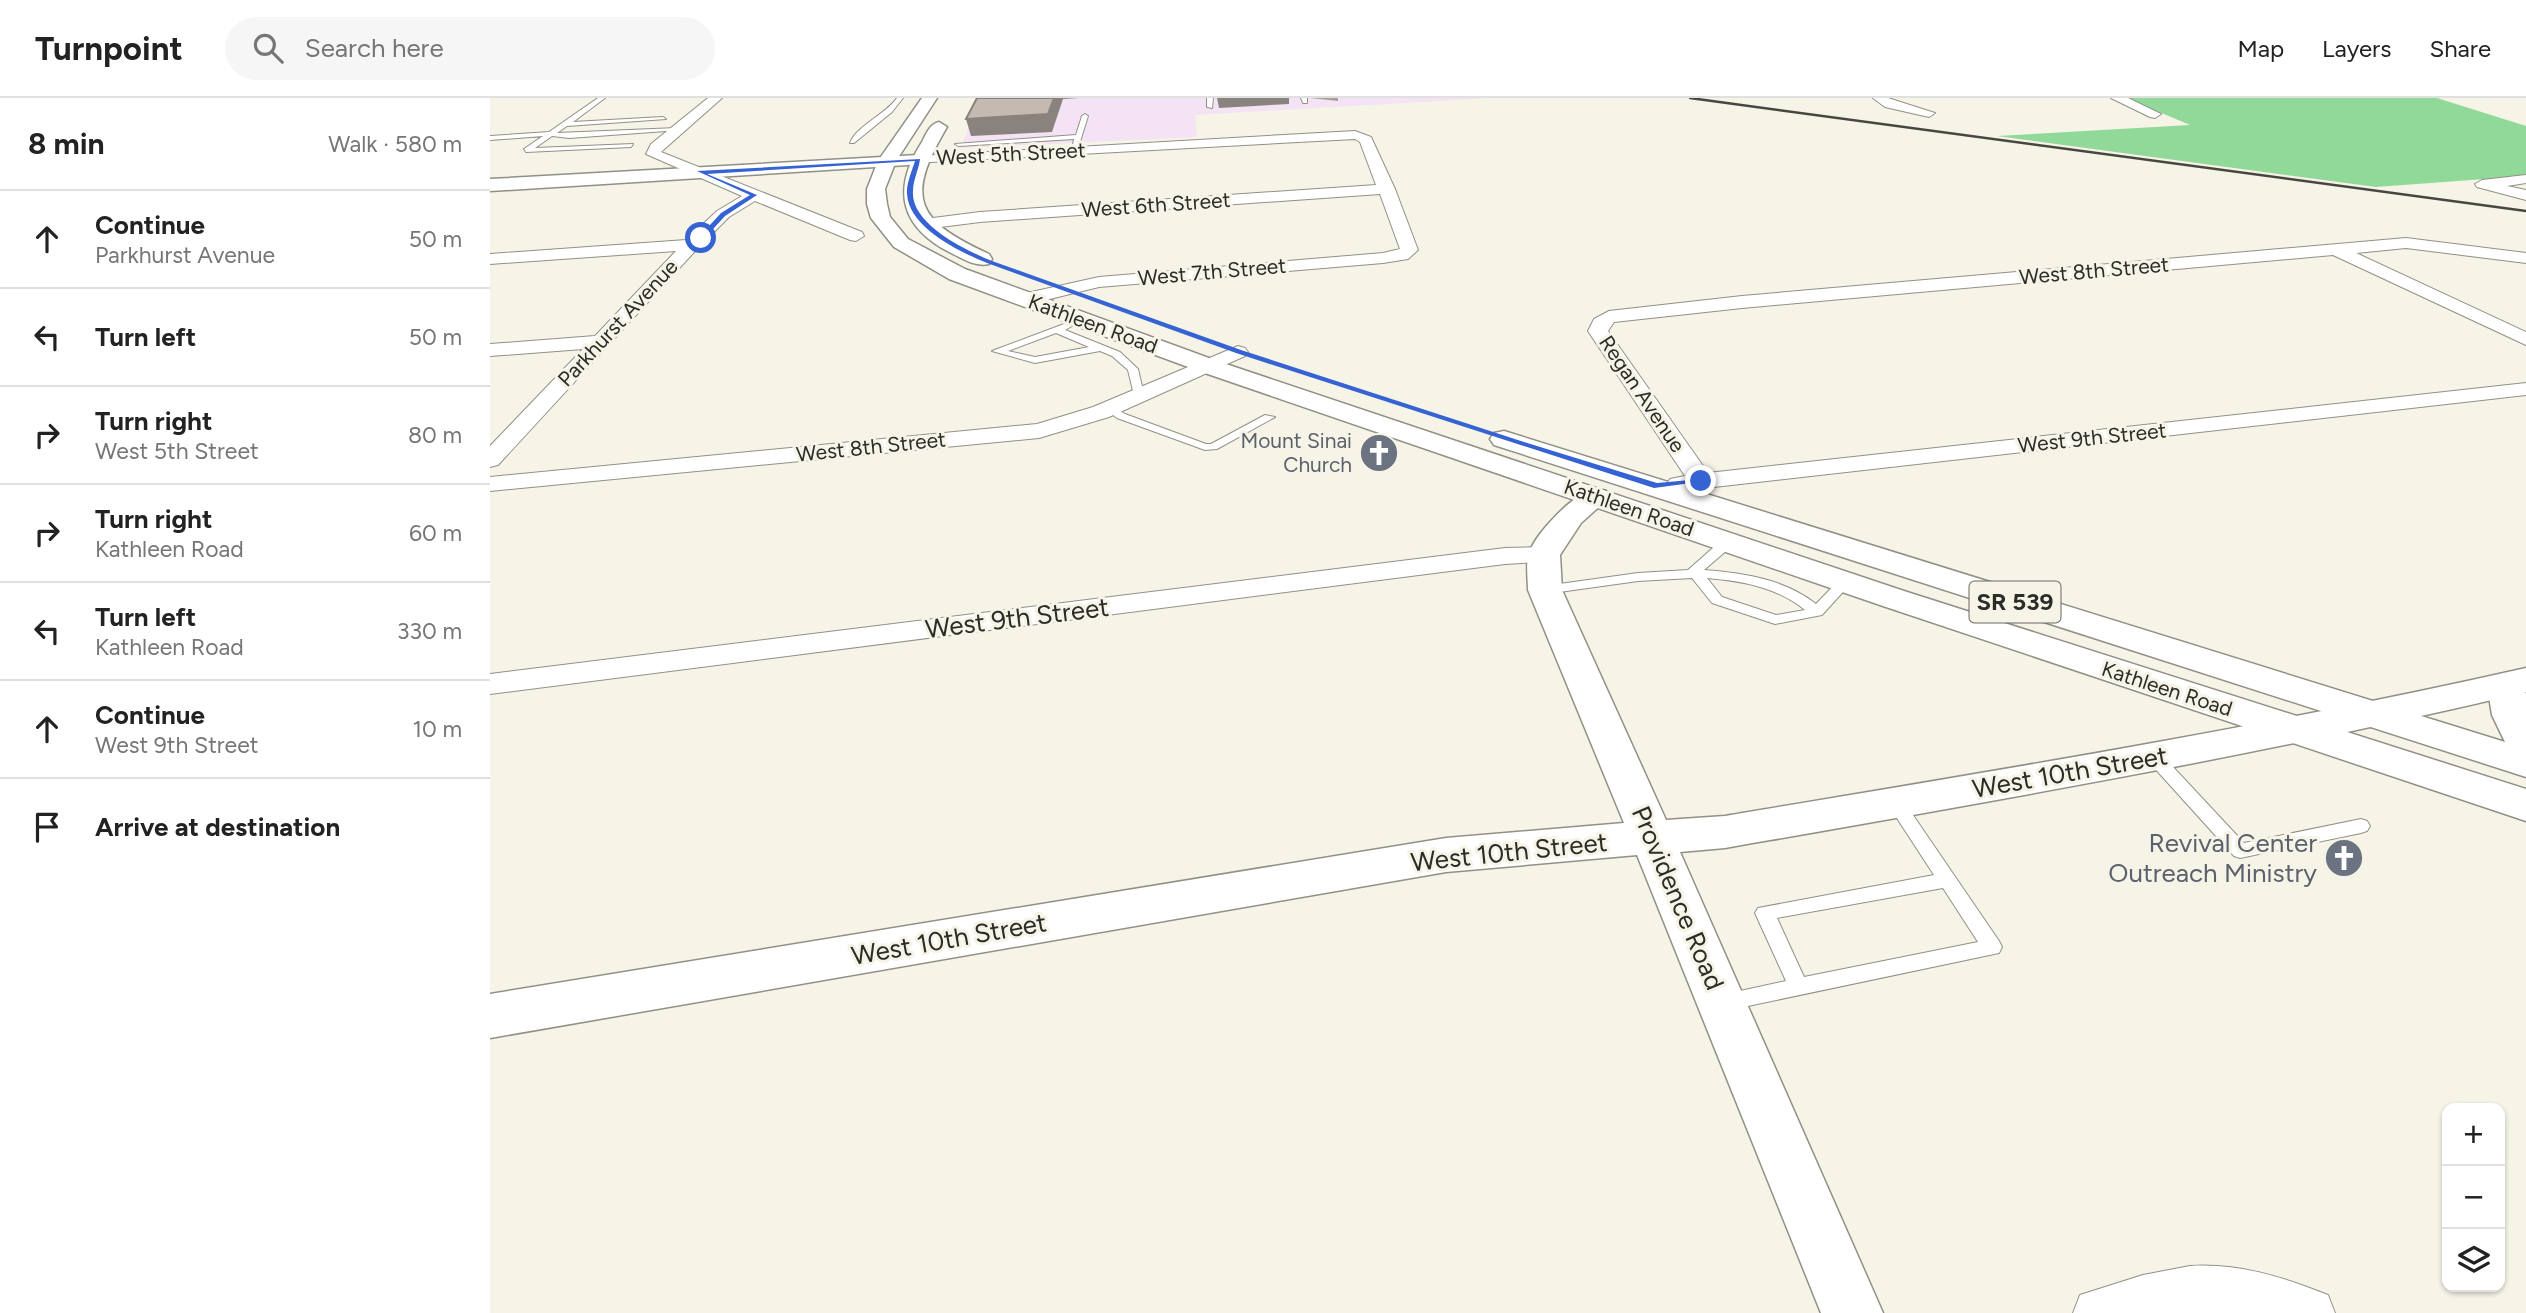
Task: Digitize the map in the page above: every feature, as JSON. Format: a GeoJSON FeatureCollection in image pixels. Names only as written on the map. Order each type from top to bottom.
{"type":"FeatureCollection","features":[{"type":"Feature","properties":{"kind":"main road","name":"Kathleen Road"},"geometry":{"type":"LineString","coordinates":[[930,98],[887,161],[876,189],[881,218],[901,243],[957,274],[1028,289],[1063,289],[1099,302]]}},
{"type":"Feature","properties":{"kind":"main road"},"geometry":{"type":"LineString","coordinates":[[946,116],[918,160],[909,193],[914,209],[925,224],[960,250],[1000,266]]}},
{"type":"Feature","properties":{"kind":"main road"},"geometry":{"type":"LineString","coordinates":[[619,177],[653,154]]}},
{"type":"Feature","properties":{"kind":"main road","name":"West 5th Street"},"geometry":{"type":"LineString","coordinates":[[490,185],[918,160]]}},
{"type":"Feature","properties":{"kind":"main road","name":"Kathleen Road"},"geometry":{"type":"LineString","coordinates":[[1028,289],[1083,321],[1208,366],[1845,582],[2526,805]]}},
{"type":"Feature","properties":{"kind":"main road","name":"Kathleen Road"},"geometry":{"type":"LineString","coordinates":[[1214,343],[2128,639],[2526,763]]}},
{"type":"Feature","properties":{"kind":"main road"},"geometry":{"type":"LineString","coordinates":[[1407,433],[1443,434],[1599,486],[1629,489],[1657,486]]}},
{"type":"Feature","properties":{"kind":"main road"},"geometry":{"type":"LineString","coordinates":[[1544,573],[1570,517],[1595,497]]}},
{"type":"Feature","properties":{"kind":"main road","name":"Providence Road"},"geometry":{"type":"LineString","coordinates":[[1544,573],[1852,1313]]}},
{"type":"Feature","properties":{"kind":"main road"},"geometry":{"type":"LineString","coordinates":[[2516,683],[2508,707],[2516,731],[2526,742]]}},
{"type":"Feature","properties":{"kind":"main road","name":"West 10th Street"},"geometry":{"type":"LineString","coordinates":[[490,1016],[1446,855],[1528,846],[1725,832],[2154,758],[2516,683]]}},
{"type":"Feature","properties":{"kind":"street"},"geometry":{"type":"LineString","coordinates":[[716,98],[656,147],[653,154],[856,236]]}},
{"type":"Feature","properties":{"kind":"street"},"geometry":{"type":"LineString","coordinates":[[1879,98],[1889,104],[1929,113]]}},
{"type":"Feature","properties":{"kind":"street"},"geometry":{"type":"LineString","coordinates":[[2118,98],[2155,114]]}},
{"type":"Feature","properties":{"kind":"street","name":"West 5th Street"},"geometry":{"type":"LineString","coordinates":[[918,160],[1077,144],[1339,134],[1364,137],[1387,190]]}},
{"type":"Feature","properties":{"kind":"street"},"geometry":{"type":"LineString","coordinates":[[2526,179],[2482,184],[2526,195]]}},
{"type":"Feature","properties":{"kind":"street","name":"West 6th Street"},"geometry":{"type":"LineString","coordinates":[[925,224],[994,216],[1387,190]]}},
{"type":"Feature","properties":{"kind":"street","name":"West 7th Street"},"geometry":{"type":"LineString","coordinates":[[1063,289],[1112,281],[1402,255],[1409,250],[1407,240],[1387,190]]}},
{"type":"Feature","properties":{"kind":"street","name":"Parkhurst Avenue"},"geometry":{"type":"LineString","coordinates":[[490,460],[691,245],[723,215],[754,195]]}},
{"type":"Feature","properties":{"kind":"street","name":"West 8th Street"},"geometry":{"type":"LineString","coordinates":[[1661,310],[2424,243],[2526,258]]}},
{"type":"Feature","properties":{"kind":"street"},"geometry":{"type":"LineString","coordinates":[[490,259],[691,245]]}},
{"type":"Feature","properties":{"kind":"street"},"geometry":{"type":"LineString","coordinates":[[2337,250],[2526,340]]}},
{"type":"Feature","properties":{"kind":"street","name":"Regan Avenue"},"geometry":{"type":"LineString","coordinates":[[1661,310],[1609,317],[1601,323],[1598,331],[1701,481]]}},
{"type":"Feature","properties":{"kind":"street"},"geometry":{"type":"LineString","coordinates":[[490,350],[602,341]]}},
{"type":"Feature","properties":{"kind":"street","name":"West 8th Street"},"geometry":{"type":"LineString","coordinates":[[490,484],[1039,430],[1110,408],[1238,352]]}},
{"type":"Feature","properties":{"kind":"street","name":"West 9th Street"},"geometry":{"type":"LineString","coordinates":[[1657,486],[2526,389]]}},
{"type":"Feature","properties":{"kind":"street","name":"West 9th Street"},"geometry":{"type":"LineString","coordinates":[[490,684],[1505,556],[1544,573]]}},
{"type":"Feature","properties":{"kind":"street"},"geometry":{"type":"LineString","coordinates":[[2098,1313],[2167,1296],[2219,1291],[2289,1304],[2310,1313]]}},
{"type":"Feature","properties":{"kind":"lane"},"geometry":{"type":"LineString","coordinates":[[602,98],[526,150],[631,145]]}},
{"type":"Feature","properties":{"kind":"lane"},"geometry":{"type":"LineString","coordinates":[[852,142],[862,130],[894,109],[900,98]]}},
{"type":"Feature","properties":{"kind":"lane"},"geometry":{"type":"LineString","coordinates":[[1210,98],[1210,107]]}},
{"type":"Feature","properties":{"kind":"lane"},"geometry":{"type":"LineString","coordinates":[[958,144],[1077,144],[1085,116]]}},
{"type":"Feature","properties":{"kind":"lane"},"geometry":{"type":"LineString","coordinates":[[561,124],[663,119]]}},
{"type":"Feature","properties":{"kind":"lane"},"geometry":{"type":"LineString","coordinates":[[490,138],[677,130]]}},
{"type":"Feature","properties":{"kind":"lane"},"geometry":{"type":"LineString","coordinates":[[1083,321],[996,351],[1035,360],[1099,348]]}},
{"type":"Feature","properties":{"kind":"lane"},"geometry":{"type":"LineString","coordinates":[[1057,330],[1116,354],[1133,369],[1139,395]]}},
{"type":"Feature","properties":{"kind":"lane"},"geometry":{"type":"LineString","coordinates":[[1116,354],[1145,343]]}},
{"type":"Feature","properties":{"kind":"lane"},"geometry":{"type":"LineString","coordinates":[[1110,408],[1121,416],[1205,447],[1213,447],[1269,417]]}},
{"type":"Feature","properties":{"kind":"lane"},"geometry":{"type":"LineString","coordinates":[[1694,572],[1728,542]]}},
{"type":"Feature","properties":{"kind":"lane"},"geometry":{"type":"LineString","coordinates":[[1694,572],[1717,600],[1775,620],[1817,612],[1845,582]]}},
{"type":"Feature","properties":{"kind":"lane"},"geometry":{"type":"LineString","coordinates":[[1544,573],[1694,572],[1734,576],[1791,594],[1817,612]]}},
{"type":"Feature","properties":{"kind":"lane"},"geometry":{"type":"LineString","coordinates":[[2154,758],[2240,851],[2361,827]]}},
{"type":"Feature","properties":{"kind":"lane"},"geometry":{"type":"LineString","coordinates":[[1722,1002],[1992,947],[1896,803]]}},
{"type":"Feature","properties":{"kind":"lane"},"geometry":{"type":"LineString","coordinates":[[1799,987],[1765,913],[1948,880]]}},
{"type":"Feature","properties":{"kind":"shaded area"},"geometry":{"type":"Polygon","coordinates":[[[982,98],[1489,98],[1195,115],[1197,137],[960,148],[982,98]]]}},
{"type":"Feature","properties":{"kind":"green space"},"geometry":{"type":"Polygon","coordinates":[[[2126,98],[2437,98],[2526,126],[2526,176],[2376,187],[1997,136],[2190,125],[2126,98]]]}},
{"type":"Feature","properties":{"kind":"building"},"geometry":{"type":"Polygon","coordinates":[[[977,98],[1054,98],[1048,114],[966,119],[977,98]]]}},
{"type":"Feature","properties":{"kind":"railway"},"geometry":{"type":"LineString","coordinates":[[1690,98],[2526,211]]}},
{"type":"Feature","properties":{"kind":"place","name":"Mount Sinai Church"},"geometry":{"type":"Point","coordinates":[1379,453]}},
{"type":"Feature","properties":{"kind":"place","name":"Revival Center Outreach Ministry"},"geometry":{"type":"Point","coordinates":[2344,858]}},
{"type":"Feature","properties":{"kind":"route"},"geometry":{"type":"LineString","coordinates":[[701,238],[723,215],[754,195],[699,172],[918,160],[909,193],[914,209],[925,224],[939,236],[960,250],[989,262],[1238,352],[1657,486],[1701,481]]}}]}
